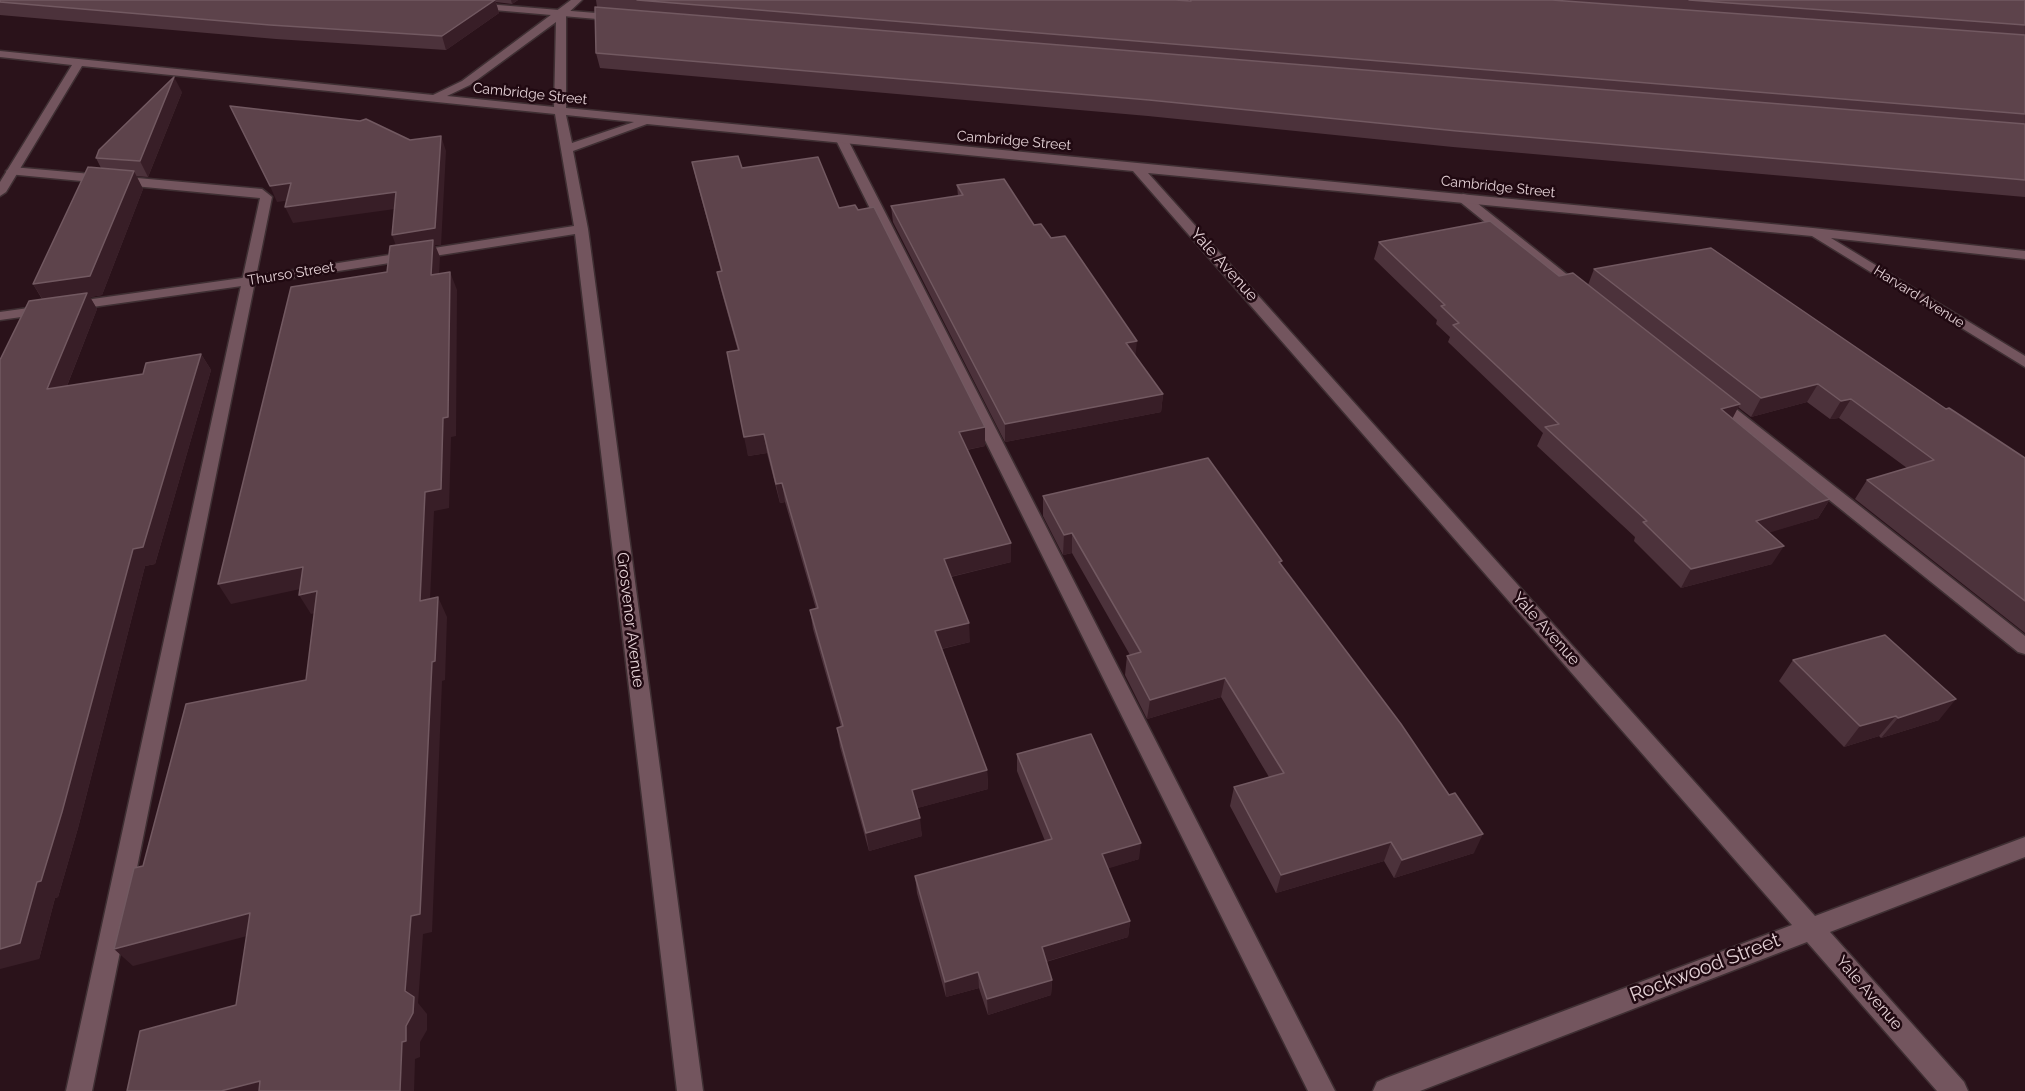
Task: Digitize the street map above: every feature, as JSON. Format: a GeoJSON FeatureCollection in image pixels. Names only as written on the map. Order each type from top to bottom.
{"type":"FeatureCollection","features":[{"type":"Feature","properties":{"kind":"street"},"geometry":{"type":"LineString","coordinates":[[433,99],[466,83],[577,0]]}},
{"type":"Feature","properties":{"kind":"street"},"geometry":{"type":"LineString","coordinates":[[461,5],[631,19]]}},
{"type":"Feature","properties":{"kind":"street","name":"Grosvenor Avenue"},"geometry":{"type":"LineString","coordinates":[[561,14],[560,112],[581,229],[690,1091]]}},
{"type":"Feature","properties":{"kind":"street","name":"Cambridge Street"},"geometry":{"type":"LineString","coordinates":[[0,54],[649,121],[1813,232],[2025,255]]}},
{"type":"Feature","properties":{"kind":"street"},"geometry":{"type":"LineString","coordinates":[[0,192],[79,62]]}},
{"type":"Feature","properties":{"kind":"street"},"geometry":{"type":"LineString","coordinates":[[567,149],[649,121]]}},
{"type":"Feature","properties":{"kind":"street"},"geometry":{"type":"LineString","coordinates":[[842,140],[1322,1091]]}},
{"type":"Feature","properties":{"kind":"street","name":"Yale Avenue"},"geometry":{"type":"LineString","coordinates":[[1137,168],[1954,1091]]}},
{"type":"Feature","properties":{"kind":"street"},"geometry":{"type":"LineString","coordinates":[[12,171],[262,193],[266,196],[79,1091]]}},
{"type":"Feature","properties":{"kind":"street"},"geometry":{"type":"LineString","coordinates":[[1463,198],[1594,303]]}},
{"type":"Feature","properties":{"kind":"street","name":"Thurso Street"},"geometry":{"type":"LineString","coordinates":[[0,316],[249,281],[581,229]]}},
{"type":"Feature","properties":{"kind":"street","name":"Harvard Avenue"},"geometry":{"type":"LineString","coordinates":[[1813,232],[2025,362]]}},
{"type":"Feature","properties":{"kind":"street"},"geometry":{"type":"LineString","coordinates":[[1706,393],[2025,647]]}},
{"type":"Feature","properties":{"kind":"street","name":"Rockwood Street"},"geometry":{"type":"LineString","coordinates":[[1386,1091],[2025,847]]}},
{"type":"Feature","properties":{"kind":"building"},"geometry":{"type":"Polygon","coordinates":[[[0,0],[495,0],[442,36],[270,25],[0,2],[0,0]]]}},
{"type":"Feature","properties":{"kind":"building"},"geometry":{"type":"Polygon","coordinates":[[[637,0],[1552,0],[2025,35],[2025,114],[637,0]]]}},
{"type":"Feature","properties":{"kind":"building"},"geometry":{"type":"Polygon","coordinates":[[[1689,0],[2025,0],[2025,25],[1689,0]]]}},
{"type":"Feature","properties":{"kind":"building"},"geometry":{"type":"Polygon","coordinates":[[[595,7],[2025,124],[2025,180],[1457,131],[1149,100],[596,53],[595,7]]]}},
{"type":"Feature","properties":{"kind":"building"},"geometry":{"type":"Polygon","coordinates":[[[174,77],[140,161],[96,158],[99,150],[174,77]]]}},
{"type":"Feature","properties":{"kind":"building"},"geometry":{"type":"Polygon","coordinates":[[[230,106],[360,121],[366,119],[410,140],[441,136],[435,228],[392,235],[396,192],[285,207],[291,183],[270,186],[230,106]]]}},
{"type":"Feature","properties":{"kind":"building"},"geometry":{"type":"Polygon","coordinates":[[[738,156],[742,168],[818,157],[839,208],[855,205],[858,210],[874,207],[985,427],[959,432],[1011,543],[944,559],[969,623],[935,631],[987,770],[912,790],[920,818],[866,833],[837,728],[843,726],[810,610],[818,608],[782,483],[776,484],[764,434],[744,437],[727,352],[739,350],[717,272],[722,271],[692,162],[738,156]]]}},
{"type":"Feature","properties":{"kind":"building"},"geometry":{"type":"Polygon","coordinates":[[[88,167],[134,171],[90,276],[33,284],[88,167]]]}},
{"type":"Feature","properties":{"kind":"building"},"geometry":{"type":"Polygon","coordinates":[[[1004,179],[1034,225],[1041,224],[1051,238],[1065,236],[1137,341],[1126,343],[1163,394],[1005,424],[891,206],[963,195],[957,185],[1004,179]]]}},
{"type":"Feature","properties":{"kind":"building"},"geometry":{"type":"Polygon","coordinates":[[[1490,221],[1559,276],[1573,273],[1740,404],[1721,409],[1830,499],[1756,521],[1784,546],[1691,569],[1643,522],[1647,521],[1545,427],[1559,424],[1453,325],[1459,323],[1441,306],[1445,305],[1379,242],[1490,221]]]}},
{"type":"Feature","properties":{"kind":"building"},"geometry":{"type":"Polygon","coordinates":[[[433,240],[431,275],[450,272],[448,417],[443,418],[441,489],[425,492],[420,601],[438,597],[435,661],[432,662],[420,914],[411,916],[405,991],[414,997],[413,1013],[406,1026],[406,1041],[402,1042],[400,1091],[259,1091],[260,1081],[221,1091],[127,1091],[140,1031],[236,1005],[250,913],[114,949],[134,868],[143,866],[186,704],[306,680],[317,591],[299,595],[303,567],[218,584],[291,287],[387,272],[390,246],[433,240]]]}},
{"type":"Feature","properties":{"kind":"building"},"geometry":{"type":"Polygon","coordinates":[[[1711,248],[1946,409],[1949,408],[2025,458],[2025,601],[1867,480],[1934,460],[1851,399],[1841,401],[1818,384],[1761,398],[1594,269],[1711,248]]]}},
{"type":"Feature","properties":{"kind":"building"},"geometry":{"type":"Polygon","coordinates":[[[87,293],[47,389],[143,374],[146,363],[201,354],[143,547],[133,549],[62,812],[41,881],[37,882],[20,943],[0,949],[0,360],[29,301],[87,293]]]}},
{"type":"Feature","properties":{"kind":"building"},"geometry":{"type":"Polygon","coordinates":[[[1208,458],[1282,561],[1279,562],[1401,724],[1449,795],[1455,793],[1483,834],[1402,860],[1391,842],[1281,875],[1234,787],[1284,773],[1225,678],[1150,700],[1127,656],[1141,652],[1072,533],[1064,535],[1043,496],[1208,458]]]}},
{"type":"Feature","properties":{"kind":"building"},"geometry":{"type":"Polygon","coordinates":[[[1885,635],[1956,699],[1898,718],[1896,716],[1860,726],[1793,660],[1885,635]]]}},
{"type":"Feature","properties":{"kind":"building"},"geometry":{"type":"Polygon","coordinates":[[[1091,734],[1141,843],[1102,854],[1130,921],[1042,947],[1052,980],[987,999],[978,972],[945,982],[915,876],[1052,839],[1017,754],[1091,734]]]}}]}
